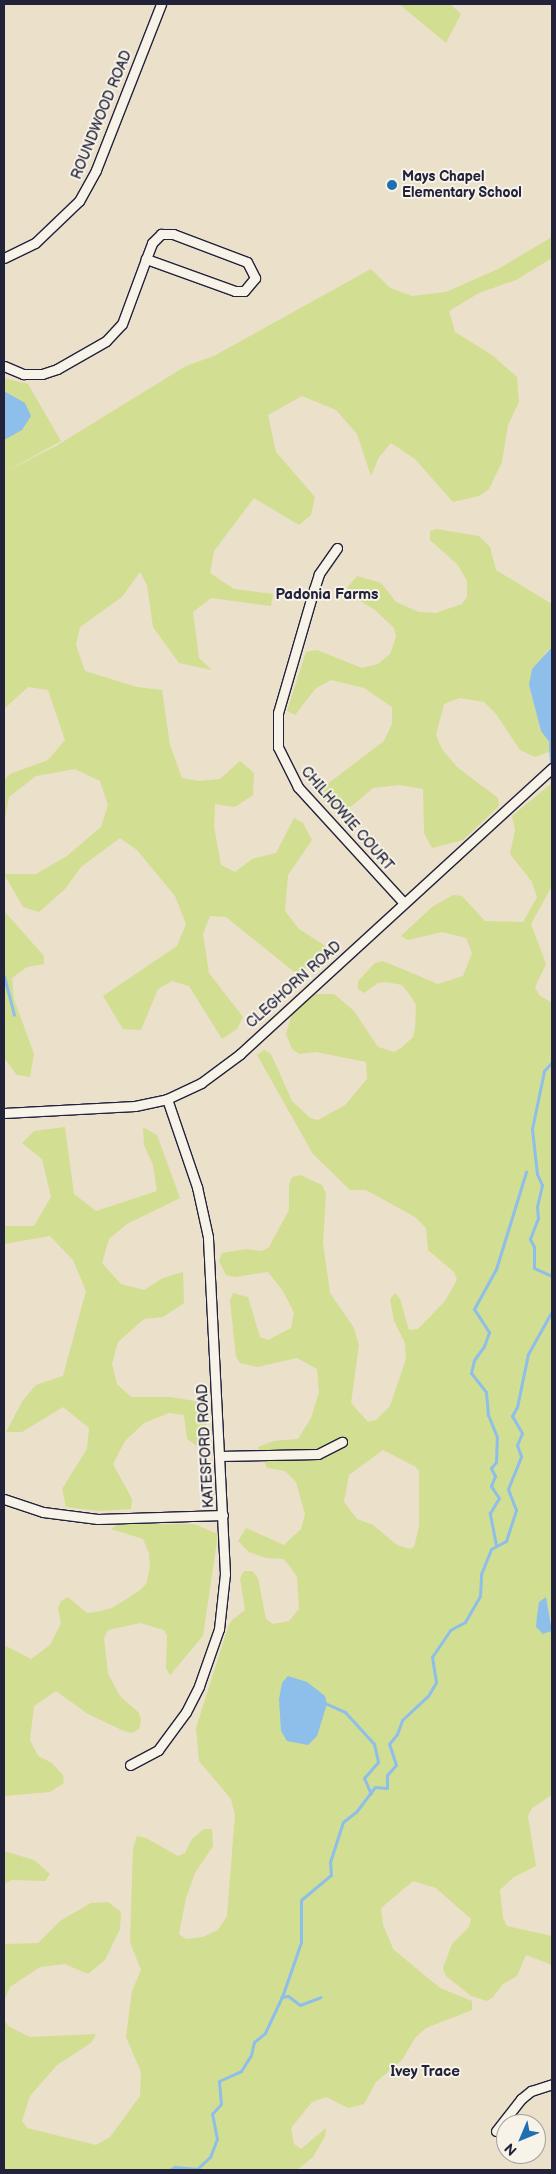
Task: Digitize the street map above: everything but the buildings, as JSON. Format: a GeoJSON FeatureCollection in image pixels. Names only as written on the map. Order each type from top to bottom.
{"type":"FeatureCollection","features":[{"type":"Feature","properties":{"kind":"street","name":"ROUNDWOOD ROAD"},"geometry":{"type":"LineString","coordinates":[[4,258],[35,243],[50,232],[70,213],[89,186],[161,4]]}},
{"type":"Feature","properties":{"kind":"street"},"geometry":{"type":"LineString","coordinates":[[4,366],[23,374],[42,374],[57,369],[106,341],[122,324],[146,259],[156,238],[168,232],[247,262],[252,267],[255,278],[244,290],[234,291],[146,259]]}},
{"type":"Feature","properties":{"kind":"street","name":"CHILHOWIE COURT"},"geometry":{"type":"LineString","coordinates":[[337,548],[319,574],[314,588],[278,713],[278,746],[298,787],[404,903]]}},
{"type":"Feature","properties":{"kind":"street","name":"CLEGHORN ROAD"},"geometry":{"type":"LineString","coordinates":[[4,1113],[109,1109],[167,1099],[222,1068],[552,768]]}},
{"type":"Feature","properties":{"kind":"street","name":"KATESFORD ROAD"},"geometry":{"type":"LineString","coordinates":[[130,1764],[152,1754],[170,1735],[186,1712],[211,1657],[223,1603],[223,1515],[205,1212],[167,1099]]}},
{"type":"Feature","properties":{"kind":"street"},"geometry":{"type":"LineString","coordinates":[[220,1456],[318,1454],[342,1442]]}},
{"type":"Feature","properties":{"kind":"street"},"geometry":{"type":"LineString","coordinates":[[4,1499],[43,1512],[98,1519],[223,1515]]}},
{"type":"Feature","properties":{"kind":"street"},"geometry":{"type":"LineString","coordinates":[[509,2114],[531,2090],[552,2084]]}},
{"type":"Feature","properties":{"kind":"green space"},"geometry":{"type":"Polygon","coordinates":[[[399,4],[450,4],[461,14],[446,43],[399,4]]]}},
{"type":"Feature","properties":{"kind":"green space"},"geometry":{"type":"Polygon","coordinates":[[[552,237],[552,258],[516,280],[479,293],[449,311],[455,332],[492,355],[517,377],[519,402],[508,425],[502,462],[489,489],[479,496],[453,502],[415,459],[391,443],[379,457],[371,476],[357,434],[336,410],[302,396],[268,415],[276,452],[315,497],[311,515],[299,525],[254,498],[214,551],[210,573],[234,589],[273,594],[271,606],[211,598],[193,612],[199,658],[212,670],[179,663],[153,627],[147,585],[140,572],[122,597],[80,627],[76,645],[85,671],[137,687],[162,690],[170,745],[182,778],[199,781],[220,779],[240,761],[254,773],[253,795],[235,807],[215,804],[214,827],[221,865],[235,872],[252,859],[276,853],[294,818],[303,823],[312,840],[288,875],[285,911],[299,929],[327,947],[298,975],[226,917],[210,916],[203,934],[209,973],[243,1017],[237,1029],[222,1039],[189,986],[172,981],[158,989],[141,1030],[123,1029],[103,996],[177,946],[186,924],[175,896],[137,850],[120,838],[81,867],[65,889],[39,912],[23,907],[4,874],[36,874],[67,856],[101,827],[108,805],[100,781],[75,769],[36,776],[9,797],[4,825],[4,780],[10,774],[48,760],[65,740],[48,690],[28,687],[4,709],[4,378],[28,384],[61,441],[5,472],[56,446],[186,366],[214,356],[371,269],[390,288],[412,296],[446,292],[498,269],[552,237]]]}},
{"type":"Feature","properties":{"kind":"green space"},"geometry":{"type":"Polygon","coordinates":[[[437,529],[479,536],[490,547],[496,570],[552,604],[552,647],[545,653],[529,685],[541,731],[552,743],[552,751],[535,757],[520,750],[496,714],[484,702],[460,698],[444,704],[436,735],[442,749],[457,767],[498,798],[499,806],[463,840],[432,848],[424,833],[423,789],[399,785],[373,788],[346,811],[338,812],[318,795],[322,788],[384,741],[392,724],[392,707],[364,688],[331,680],[316,688],[295,715],[287,711],[306,652],[317,650],[362,668],[378,664],[390,654],[396,637],[394,628],[375,610],[352,596],[347,588],[357,576],[381,583],[396,602],[419,612],[436,613],[462,604],[467,597],[467,581],[458,565],[430,540],[430,531],[437,529]]]}},
{"type":"Feature","properties":{"kind":"green space"},"geometry":{"type":"Polygon","coordinates":[[[552,783],[552,886],[531,924],[546,964],[535,987],[539,995],[552,1003],[552,1623],[548,1613],[549,1602],[543,1634],[552,1631],[552,1795],[532,1808],[528,1816],[536,1866],[514,1877],[500,1890],[503,1918],[507,1926],[552,1936],[552,1965],[526,1955],[517,1976],[503,1984],[493,1997],[487,2001],[471,1996],[446,1976],[443,1968],[452,1944],[469,1927],[471,1919],[436,1888],[413,1881],[381,1908],[383,1925],[393,1949],[440,1988],[472,2001],[472,2010],[426,2028],[415,2038],[402,2060],[376,2082],[364,2104],[348,2108],[326,2097],[312,2102],[291,2128],[294,2144],[301,2149],[326,2128],[325,2136],[313,2157],[297,2170],[4,2170],[4,2019],[8,2026],[30,2037],[96,2034],[91,2043],[57,2065],[30,2096],[22,2121],[27,2128],[96,2145],[110,2137],[140,2096],[141,2072],[126,2037],[132,1991],[141,1970],[130,1942],[133,1849],[137,1836],[146,1838],[178,1856],[185,1853],[192,1839],[204,1829],[212,1829],[213,1846],[195,1873],[186,1898],[179,1934],[186,1939],[203,1937],[218,1930],[227,1916],[235,1815],[231,1799],[199,1761],[196,1728],[228,1627],[232,1620],[245,1610],[240,1578],[244,1571],[252,1571],[258,1578],[266,1619],[273,1624],[289,1621],[299,1609],[297,1577],[289,1565],[283,1559],[266,1558],[249,1552],[238,1541],[246,1528],[284,1545],[301,1529],[305,1514],[296,1482],[285,1471],[267,1468],[258,1447],[273,1441],[298,1439],[311,1418],[319,1392],[317,1369],[297,1358],[257,1367],[240,1363],[236,1357],[230,1301],[233,1293],[248,1297],[260,1337],[268,1340],[291,1328],[294,1313],[283,1291],[268,1272],[235,1277],[226,1275],[219,1261],[222,1253],[246,1249],[262,1251],[269,1247],[289,1210],[289,1185],[292,1177],[300,1175],[322,1185],[326,1193],[323,1243],[330,1293],[354,1328],[359,1345],[351,1403],[368,1422],[376,1420],[390,1406],[406,1359],[405,1343],[394,1321],[390,1299],[395,1293],[400,1299],[409,1330],[418,1329],[445,1301],[457,1280],[454,1272],[428,1250],[426,1228],[415,1217],[366,1190],[350,1190],[313,1154],[257,1055],[264,1050],[271,1054],[292,1101],[310,1118],[318,1120],[345,1105],[367,1079],[366,1062],[316,1052],[299,1054],[292,1049],[286,1034],[295,1003],[307,994],[334,994],[354,1011],[378,1047],[394,1052],[401,1048],[413,1037],[415,1029],[416,1005],[412,998],[402,985],[386,982],[378,983],[364,993],[358,989],[358,981],[375,963],[383,961],[438,984],[463,976],[472,953],[466,938],[442,932],[408,940],[401,936],[432,907],[453,895],[462,896],[485,921],[523,922],[537,897],[532,882],[510,854],[515,830],[512,816],[552,783]],[[383,1450],[349,1475],[344,1502],[357,1519],[373,1525],[397,1545],[410,1549],[414,1547],[419,1527],[419,1471],[416,1467],[383,1450]]]}},
{"type":"Feature","properties":{"kind":"green space"},"geometry":{"type":"Polygon","coordinates":[[[4,911],[44,956],[44,964],[27,967],[12,978],[14,999],[34,1054],[30,1077],[17,1075],[4,1058],[4,911]]]}},
{"type":"Feature","properties":{"kind":"green space"},"geometry":{"type":"Polygon","coordinates":[[[65,1127],[74,1194],[96,1211],[157,1191],[153,1165],[144,1145],[143,1127],[157,1135],[180,1198],[127,1224],[109,1239],[102,1263],[121,1284],[144,1290],[163,1278],[183,1272],[184,1303],[163,1317],[144,1319],[118,1342],[112,1364],[117,1384],[131,1397],[171,1397],[200,1402],[207,1429],[198,1447],[187,1439],[184,1415],[169,1413],[144,1423],[125,1441],[113,1464],[132,1499],[131,1509],[99,1511],[66,1507],[62,1489],[87,1449],[89,1428],[63,1407],[22,1432],[6,1432],[23,1400],[36,1385],[63,1376],[86,1291],[73,1260],[50,1236],[4,1244],[4,1226],[34,1226],[51,1197],[42,1159],[22,1143],[34,1131],[65,1127]]]}},
{"type":"Feature","properties":{"kind":"green space"},"geometry":{"type":"Polygon","coordinates":[[[119,1524],[194,1524],[218,1534],[203,1636],[170,1675],[166,1668],[167,1636],[164,1630],[140,1623],[108,1630],[104,1638],[108,1674],[120,1696],[139,1713],[141,1721],[139,1729],[132,1733],[124,1731],[88,1714],[56,1691],[34,1706],[30,1740],[38,1756],[52,1763],[63,1775],[64,1783],[50,1792],[4,1796],[4,1645],[31,1659],[50,1645],[61,1623],[58,1608],[61,1601],[68,1597],[87,1613],[96,1612],[112,1608],[139,1591],[146,1584],[150,1568],[149,1553],[143,1539],[111,1529],[119,1524]]]}},
{"type":"Feature","properties":{"kind":"green space"},"geometry":{"type":"Polygon","coordinates":[[[4,1851],[34,1860],[50,1874],[45,1881],[12,1880],[4,1884],[4,1851]]]}},
{"type":"Feature","properties":{"kind":"green space"},"geometry":{"type":"Polygon","coordinates":[[[108,1902],[121,1912],[120,1929],[105,1960],[88,1974],[65,1964],[40,1967],[10,1987],[4,2001],[4,1944],[38,1943],[60,1921],[91,1903],[108,1902]]]}},
{"type":"Feature","properties":{"kind":"water"},"geometry":{"type":"Polygon","coordinates":[[[4,391],[25,403],[31,416],[22,430],[4,440],[4,391]]]}},
{"type":"Feature","properties":{"kind":"water"},"geometry":{"type":"Polygon","coordinates":[[[552,647],[552,743],[550,743],[541,731],[529,685],[532,669],[552,647]]]}},
{"type":"Feature","properties":{"kind":"water"},"geometry":{"type":"Polygon","coordinates":[[[546,1597],[552,1631],[543,1634],[536,1627],[539,1602],[546,1597]]]}},
{"type":"Feature","properties":{"kind":"water"},"geometry":{"type":"Polygon","coordinates":[[[288,1676],[307,1682],[325,1696],[327,1704],[317,1736],[308,1745],[287,1741],[281,1731],[279,1699],[282,1683],[288,1676]]]}},
{"type":"Feature","properties":{"kind":"waterway"},"geometry":{"type":"LineString","coordinates":[[550,743],[552,784]]}},
{"type":"Feature","properties":{"kind":"waterway"},"geometry":{"type":"LineString","coordinates":[[4,976],[14,1015]]}},
{"type":"Feature","properties":{"kind":"waterway"},"geometry":{"type":"LineString","coordinates":[[552,1062],[544,1071],[532,1129],[537,1174],[542,1185],[537,1207],[538,1218],[530,1239],[534,1247],[534,1268],[552,1276]]}},
{"type":"Feature","properties":{"kind":"waterway"},"geometry":{"type":"LineString","coordinates":[[496,1545],[490,1513],[499,1498],[491,1486],[495,1476],[491,1468],[496,1462],[497,1437],[488,1415],[486,1392],[471,1373],[474,1360],[484,1346],[489,1332],[474,1309],[496,1269],[526,1172]]}},
{"type":"Feature","properties":{"kind":"waterway"},"geometry":{"type":"LineString","coordinates":[[169,2170],[175,2167],[197,2169],[210,2157],[217,2139],[212,2114],[221,2104],[219,2081],[241,2071],[251,2055],[254,2042],[265,2033],[282,1997],[301,1942],[301,1900],[331,1875],[330,1862],[343,1822],[356,1812],[375,1787],[387,1788],[387,1775],[396,1765],[389,1744],[397,1734],[402,1720],[428,1696],[436,1682],[432,1657],[450,1630],[465,1622],[480,1596],[481,1574],[491,1549],[506,1541],[516,1510],[508,1489],[521,1456],[517,1445],[522,1433],[512,1416],[517,1407],[528,1354],[552,1311]]}},
{"type":"Feature","properties":{"kind":"waterway"},"geometry":{"type":"LineString","coordinates":[[327,1704],[345,1712],[374,1744],[378,1762],[364,1778],[371,1794]]}},
{"type":"Feature","properties":{"kind":"waterway"},"geometry":{"type":"LineString","coordinates":[[282,1997],[288,1996],[300,2005],[321,1997]]}},
{"type":"Feature","properties":{"kind":"place","name":"Mays Chapel Elementary School"},"geometry":{"type":"Point","coordinates":[392,185]}},
{"type":"Feature","properties":{"kind":"district","name":"Padonia Farms"},"geometry":{"type":"Point","coordinates":[327,595]}},
{"type":"Feature","properties":{"kind":"district","name":"Ivey Trace"},"geometry":{"type":"Point","coordinates":[425,2072]}}]}
